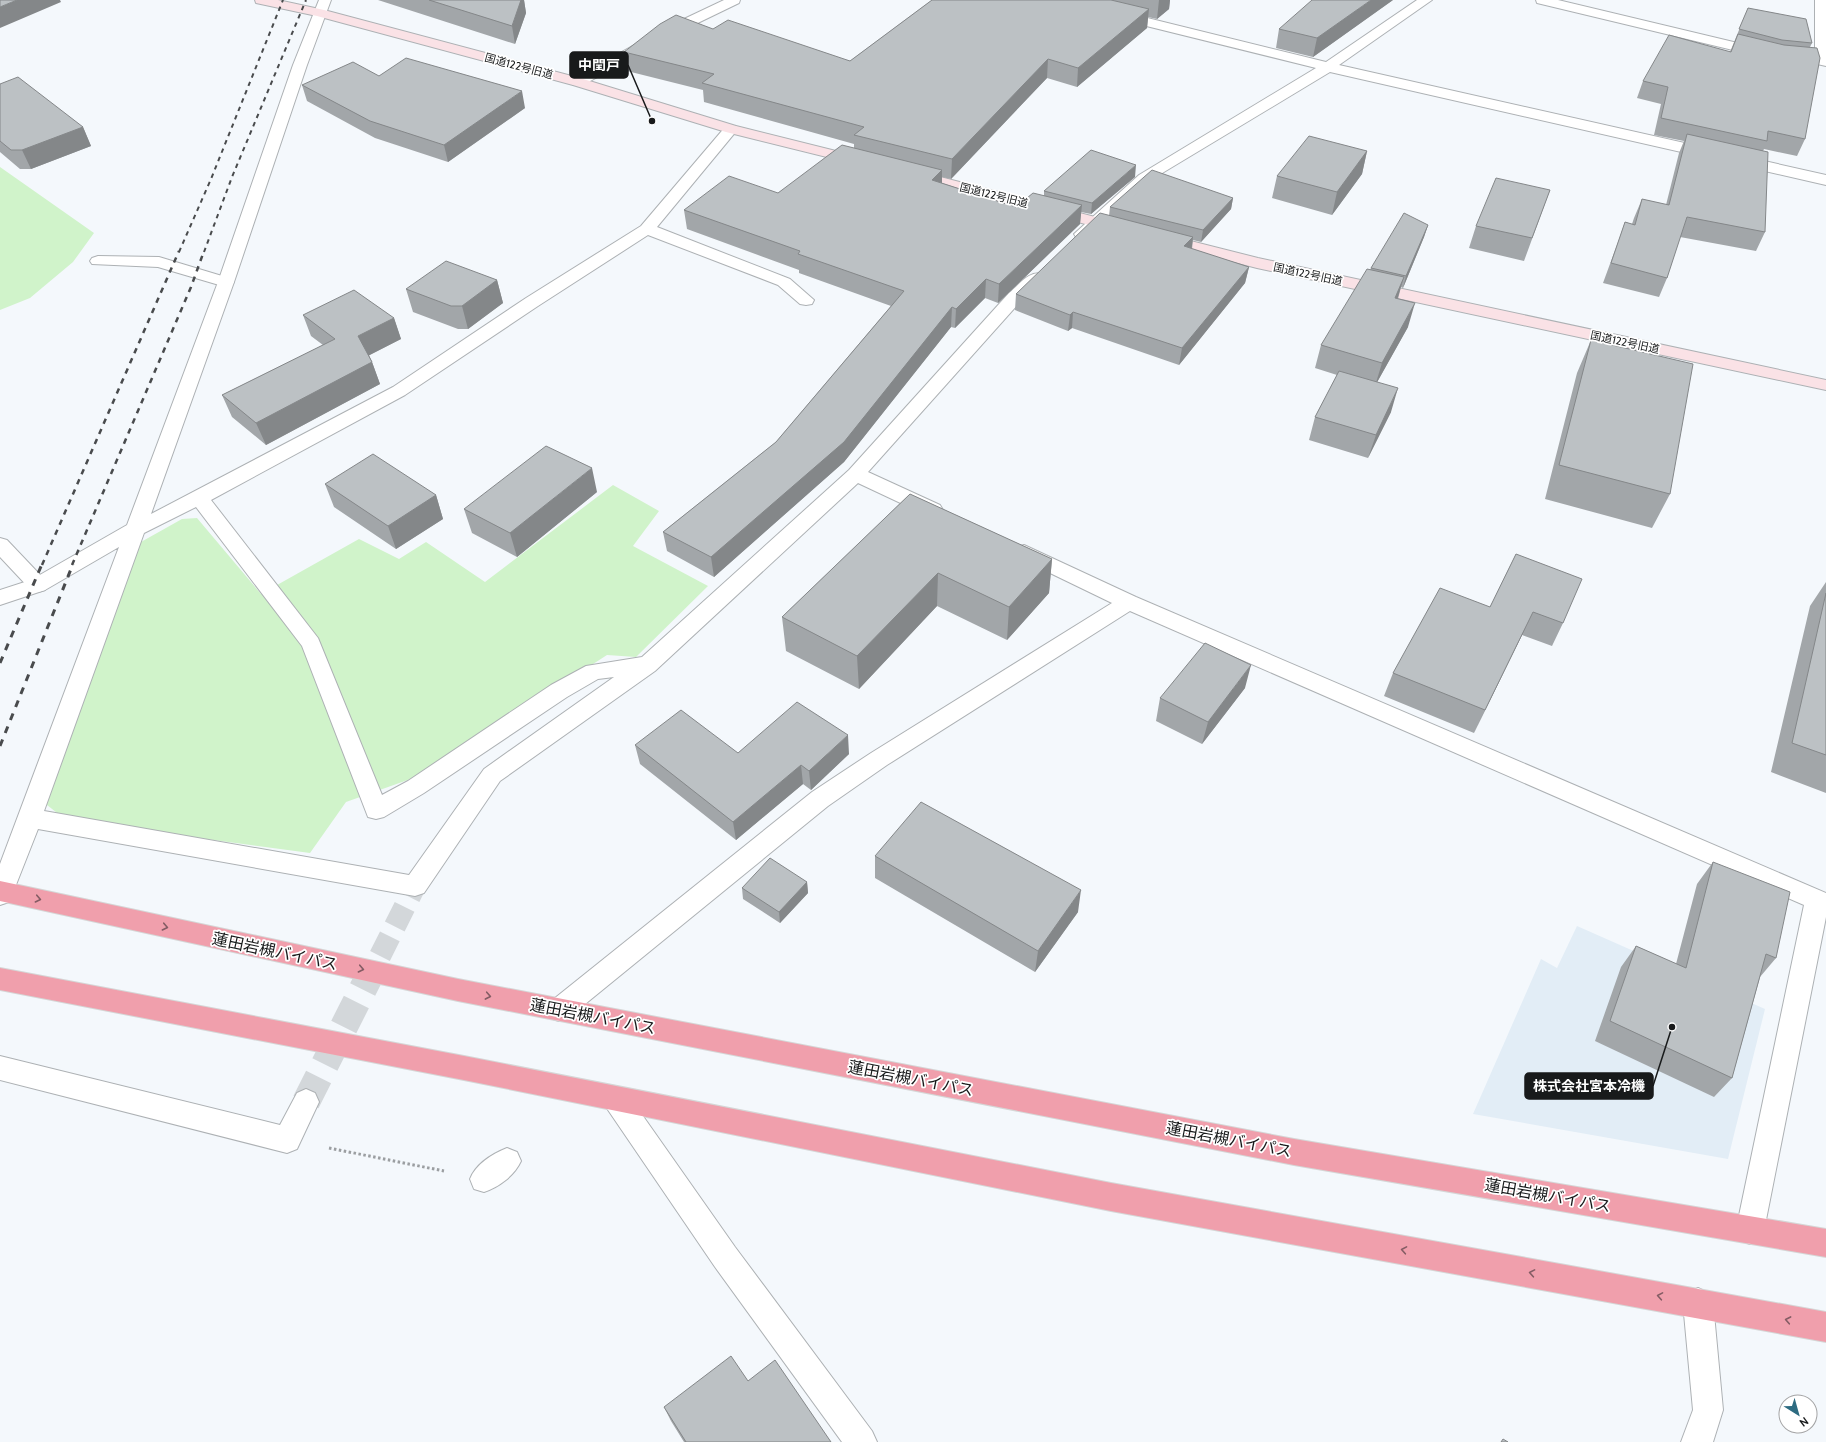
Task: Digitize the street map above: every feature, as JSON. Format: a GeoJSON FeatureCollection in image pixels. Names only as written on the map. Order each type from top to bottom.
{"type":"FeatureCollection","features":[{"type":"Feature","properties":{"kind":"highway","name":"蓮田岩槻バイパス"},"geometry":{"type":"LineString","coordinates":[[0,892],[458,990],[1294,1152],[1826,1243]]}},
{"type":"Feature","properties":{"kind":"highway"},"geometry":{"type":"LineString","coordinates":[[0,979],[614,1098],[1111,1197],[1826,1327]]}},
{"type":"Feature","properties":{"kind":"street","name":"国道122号旧道"},"geometry":{"type":"LineString","coordinates":[[262,0],[322,6],[731,129],[871,164]]}},
{"type":"Feature","properties":{"kind":"street"},"geometry":{"type":"LineString","coordinates":[[578,82],[670,31],[734,0]]}},
{"type":"Feature","properties":{"kind":"street"},"geometry":{"type":"LineString","coordinates":[[1072,243],[1144,178],[1233,122],[1328,67],[1426,0]]}},
{"type":"Feature","properties":{"kind":"street"},"geometry":{"type":"LineString","coordinates":[[1542,0],[1777,56]]}},
{"type":"Feature","properties":{"kind":"street"},"geometry":{"type":"LineString","coordinates":[[1807,59],[1824,62],[1821,0]]}},
{"type":"Feature","properties":{"kind":"street"},"geometry":{"type":"LineString","coordinates":[[0,892],[30,818],[226,282],[322,6]]}},
{"type":"Feature","properties":{"kind":"street"},"geometry":{"type":"LineString","coordinates":[[1104,12],[1328,67],[1826,180]]}},
{"type":"Feature","properties":{"kind":"street"},"geometry":{"type":"LineString","coordinates":[[0,598],[38,585],[136,529],[199,498],[399,391],[526,306],[647,229],[731,129]]}},
{"type":"Feature","properties":{"kind":"street","name":"国道122号旧道"},"geometry":{"type":"LineString","coordinates":[[902,172],[1134,231]]}},
{"type":"Feature","properties":{"kind":"street"},"geometry":{"type":"LineString","coordinates":[[647,229],[784,282],[806,300]]}},
{"type":"Feature","properties":{"kind":"street","name":"国道122号旧道"},"geometry":{"type":"LineString","coordinates":[[1149,235],[1257,262],[1826,385]]}},
{"type":"Feature","properties":{"kind":"street"},"geometry":{"type":"LineString","coordinates":[[98,261],[159,262],[226,282]]}},
{"type":"Feature","properties":{"kind":"street"},"geometry":{"type":"LineString","coordinates":[[30,818],[415,886],[492,775],[647,665],[856,474],[1015,297],[1049,265]]}},
{"type":"Feature","properties":{"kind":"street"},"geometry":{"type":"LineString","coordinates":[[856,474],[950,518]]}},
{"type":"Feature","properties":{"kind":"street"},"geometry":{"type":"LineString","coordinates":[[199,498],[311,644],[376,810],[416,787],[559,691],[594,672],[647,665]]}},
{"type":"Feature","properties":{"kind":"street"},"geometry":{"type":"LineString","coordinates":[[1007,544],[1130,602],[1822,903],[1750,1230]]}},
{"type":"Feature","properties":{"kind":"street"},"geometry":{"type":"LineString","coordinates":[[0,545],[38,585]]}},
{"type":"Feature","properties":{"kind":"street"},"geometry":{"type":"LineString","coordinates":[[560,1010],[820,799],[879,759],[1130,602]]}},
{"type":"Feature","properties":{"kind":"street"},"geometry":{"type":"LineString","coordinates":[[0,1068],[287,1140],[306,1102]]}},
{"type":"Feature","properties":{"kind":"street"},"geometry":{"type":"LineString","coordinates":[[614,1098],[725,1257],[861,1442]]}},
{"type":"Feature","properties":{"kind":"street"},"geometry":{"type":"LineString","coordinates":[[484,1179],[507,1162]]}},
{"type":"Feature","properties":{"kind":"street"},"geometry":{"type":"LineString","coordinates":[[1697,1442],[1708,1410],[1698,1303]]}},
{"type":"Feature","properties":{"kind":"path"},"geometry":{"type":"LineString","coordinates":[[287,1140],[484,1179]]}},
{"type":"Feature","properties":{"kind":"shaded area"},"geometry":{"type":"Polygon","coordinates":[[[1577,926],[1765,1009],[1728,1159],[1473,1114],[1541,959],[1557,968],[1577,926]]]}},
{"type":"Feature","properties":{"kind":"green space"},"geometry":{"type":"Polygon","coordinates":[[[0,167],[94,233],[73,262],[30,298],[0,310],[0,167]]]}},
{"type":"Feature","properties":{"kind":"green space"},"geometry":{"type":"Polygon","coordinates":[[[613,485],[659,511],[633,546],[708,586],[636,657],[607,655],[419,776],[346,802],[310,853],[66,820],[28,790],[116,556],[182,519],[197,518],[261,594],[359,539],[399,559],[426,542],[485,582],[613,485]]]}},
{"type":"Feature","properties":{"kind":"building"},"geometry":{"type":"Polygon","coordinates":[[[0,0],[17,0],[0,7],[0,0]]]}},
{"type":"Feature","properties":{"kind":"building"},"geometry":{"type":"Polygon","coordinates":[[[429,0],[521,0],[512,26],[429,0]]]}},
{"type":"Feature","properties":{"kind":"building"},"geometry":{"type":"Polygon","coordinates":[[[932,0],[1111,0],[1149,9],[1078,68],[1048,59],[952,159],[854,135],[864,127],[702,83],[714,74],[624,52],[660,24],[676,15],[713,29],[728,20],[850,61],[932,0]]]}},
{"type":"Feature","properties":{"kind":"building"},"geometry":{"type":"Polygon","coordinates":[[[1312,0],[1371,0],[1317,38],[1279,29],[1312,0]]]}},
{"type":"Feature","properties":{"kind":"building"},"geometry":{"type":"Polygon","coordinates":[[[1748,8],[1806,19],[1812,43],[1782,40],[1739,29],[1748,8]]]}},
{"type":"Feature","properties":{"kind":"building"},"geometry":{"type":"Polygon","coordinates":[[[1738,34],[1784,45],[1817,48],[1820,58],[1805,139],[1768,131],[1767,141],[1661,118],[1668,87],[1643,81],[1669,35],[1731,52],[1738,34]]]}},
{"type":"Feature","properties":{"kind":"building"},"geometry":{"type":"Polygon","coordinates":[[[406,58],[522,91],[444,145],[370,121],[302,85],[353,62],[379,76],[406,58]]]}},
{"type":"Feature","properties":{"kind":"building"},"geometry":{"type":"Polygon","coordinates":[[[18,77],[83,127],[22,150],[11,150],[0,141],[0,84],[18,77]]]}},
{"type":"Feature","properties":{"kind":"building"},"geometry":{"type":"Polygon","coordinates":[[[1687,134],[1768,152],[1765,232],[1687,217],[1667,278],[1611,263],[1625,222],[1635,225],[1642,199],[1669,205],[1687,134]]]}},
{"type":"Feature","properties":{"kind":"building"},"geometry":{"type":"Polygon","coordinates":[[[1309,136],[1367,151],[1337,192],[1277,176],[1309,136]]]}},
{"type":"Feature","properties":{"kind":"building"},"geometry":{"type":"Polygon","coordinates":[[[842,145],[942,170],[932,180],[1016,207],[1033,193],[1082,205],[999,284],[986,279],[956,309],[952,307],[844,442],[711,557],[663,532],[776,442],[904,291],[798,254],[800,251],[684,210],[729,176],[778,193],[842,145]]]}},
{"type":"Feature","properties":{"kind":"building"},"geometry":{"type":"Polygon","coordinates":[[[1091,150],[1136,165],[1092,203],[1044,191],[1091,150]]]}},
{"type":"Feature","properties":{"kind":"building"},"geometry":{"type":"Polygon","coordinates":[[[1152,170],[1233,198],[1203,230],[1110,207],[1152,170]]]}},
{"type":"Feature","properties":{"kind":"building"},"geometry":{"type":"Polygon","coordinates":[[[1496,178],[1550,190],[1532,238],[1476,226],[1496,178]]]}},
{"type":"Feature","properties":{"kind":"building"},"geometry":{"type":"Polygon","coordinates":[[[1100,213],[1193,237],[1184,246],[1249,267],[1182,348],[1073,312],[1070,315],[1016,294],[1100,213]]]}},
{"type":"Feature","properties":{"kind":"building"},"geometry":{"type":"Polygon","coordinates":[[[1404,213],[1428,225],[1406,276],[1371,268],[1404,213]]]}},
{"type":"Feature","properties":{"kind":"building"},"geometry":{"type":"Polygon","coordinates":[[[446,261],[497,280],[462,306],[451,306],[406,289],[446,261]]]}},
{"type":"Feature","properties":{"kind":"building"},"geometry":{"type":"Polygon","coordinates":[[[1367,269],[1404,277],[1395,298],[1415,303],[1382,363],[1321,345],[1367,269]]]}},
{"type":"Feature","properties":{"kind":"building"},"geometry":{"type":"Polygon","coordinates":[[[354,290],[394,318],[358,336],[372,362],[256,423],[222,395],[335,339],[303,315],[354,290]]]}},
{"type":"Feature","properties":{"kind":"building"},"geometry":{"type":"Polygon","coordinates":[[[1591,340],[1693,364],[1670,494],[1559,465],[1591,340]]]}},
{"type":"Feature","properties":{"kind":"building"},"geometry":{"type":"Polygon","coordinates":[[[1339,371],[1398,388],[1376,435],[1315,417],[1339,371]]]}},
{"type":"Feature","properties":{"kind":"building"},"geometry":{"type":"Polygon","coordinates":[[[546,446],[592,468],[510,533],[464,509],[546,446]]]}},
{"type":"Feature","properties":{"kind":"building"},"geometry":{"type":"Polygon","coordinates":[[[373,454],[436,495],[388,526],[325,484],[373,454]]]}},
{"type":"Feature","properties":{"kind":"building"},"geometry":{"type":"Polygon","coordinates":[[[910,494],[1052,559],[1009,607],[938,573],[857,656],[782,617],[910,494]]]}},
{"type":"Feature","properties":{"kind":"building"},"geometry":{"type":"Polygon","coordinates":[[[1516,554],[1582,579],[1563,623],[1533,612],[1485,710],[1393,673],[1440,588],[1490,607],[1516,554]]]}},
{"type":"Feature","properties":{"kind":"building"},"geometry":{"type":"Polygon","coordinates":[[[1826,593],[1826,755],[1792,743],[1826,593]]]}},
{"type":"Feature","properties":{"kind":"building"},"geometry":{"type":"Polygon","coordinates":[[[1205,643],[1251,665],[1208,722],[1160,698],[1205,643]]]}},
{"type":"Feature","properties":{"kind":"building"},"geometry":{"type":"Polygon","coordinates":[[[797,702],[848,735],[809,771],[801,765],[733,822],[635,745],[681,710],[738,753],[797,702]]]}},
{"type":"Feature","properties":{"kind":"building"},"geometry":{"type":"Polygon","coordinates":[[[921,802],[1081,890],[1038,951],[875,856],[921,802]]]}},
{"type":"Feature","properties":{"kind":"building"},"geometry":{"type":"Polygon","coordinates":[[[770,858],[807,882],[779,912],[742,888],[770,858]]]}},
{"type":"Feature","properties":{"kind":"building"},"geometry":{"type":"Polygon","coordinates":[[[1713,862],[1790,892],[1776,958],[1766,954],[1732,1078],[1610,1021],[1636,946],[1686,968],[1713,862]]]}},
{"type":"Feature","properties":{"kind":"building"},"geometry":{"type":"Polygon","coordinates":[[[731,1356],[748,1381],[775,1360],[831,1442],[686,1442],[664,1407],[731,1356]]]}},
{"type":"Feature","properties":{"kind":"building"},"geometry":{"type":"Polygon","coordinates":[[[1503,1439],[1508,1442],[1501,1442],[1503,1439]]]}},
{"type":"Feature","properties":{"kind":"tunnel"},"geometry":{"type":"LineString","coordinates":[[380,956],[415,886]]}},
{"type":"Feature","properties":{"kind":"tunnel"},"geometry":{"type":"LineString","coordinates":[[306,1102],[380,955]]}},
{"type":"Feature","properties":{"kind":"railway"},"geometry":{"type":"LineString","coordinates":[[179,252],[211,179],[283,0]]}},
{"type":"Feature","properties":{"kind":"railway"},"geometry":{"type":"LineString","coordinates":[[204,252],[232,177],[306,0]]}},
{"type":"Feature","properties":{"kind":"railway"},"geometry":{"type":"LineString","coordinates":[[42,565],[179,251]]}},
{"type":"Feature","properties":{"kind":"railway"},"geometry":{"type":"LineString","coordinates":[[72,565],[191,287],[204,251]]}},
{"type":"Feature","properties":{"kind":"railway"},"geometry":{"type":"LineString","coordinates":[[0,663],[42,564]]}},
{"type":"Feature","properties":{"kind":"railway"},"geometry":{"type":"LineString","coordinates":[[0,746],[73,564]]}},
{"type":"Feature","properties":{"kind":"place","name":"中閏戸"},"geometry":{"type":"Point","coordinates":[652,121]}},
{"type":"Feature","properties":{"kind":"place","name":"株式会社宮本冷機"},"geometry":{"type":"Point","coordinates":[1672,1027]}}]}
